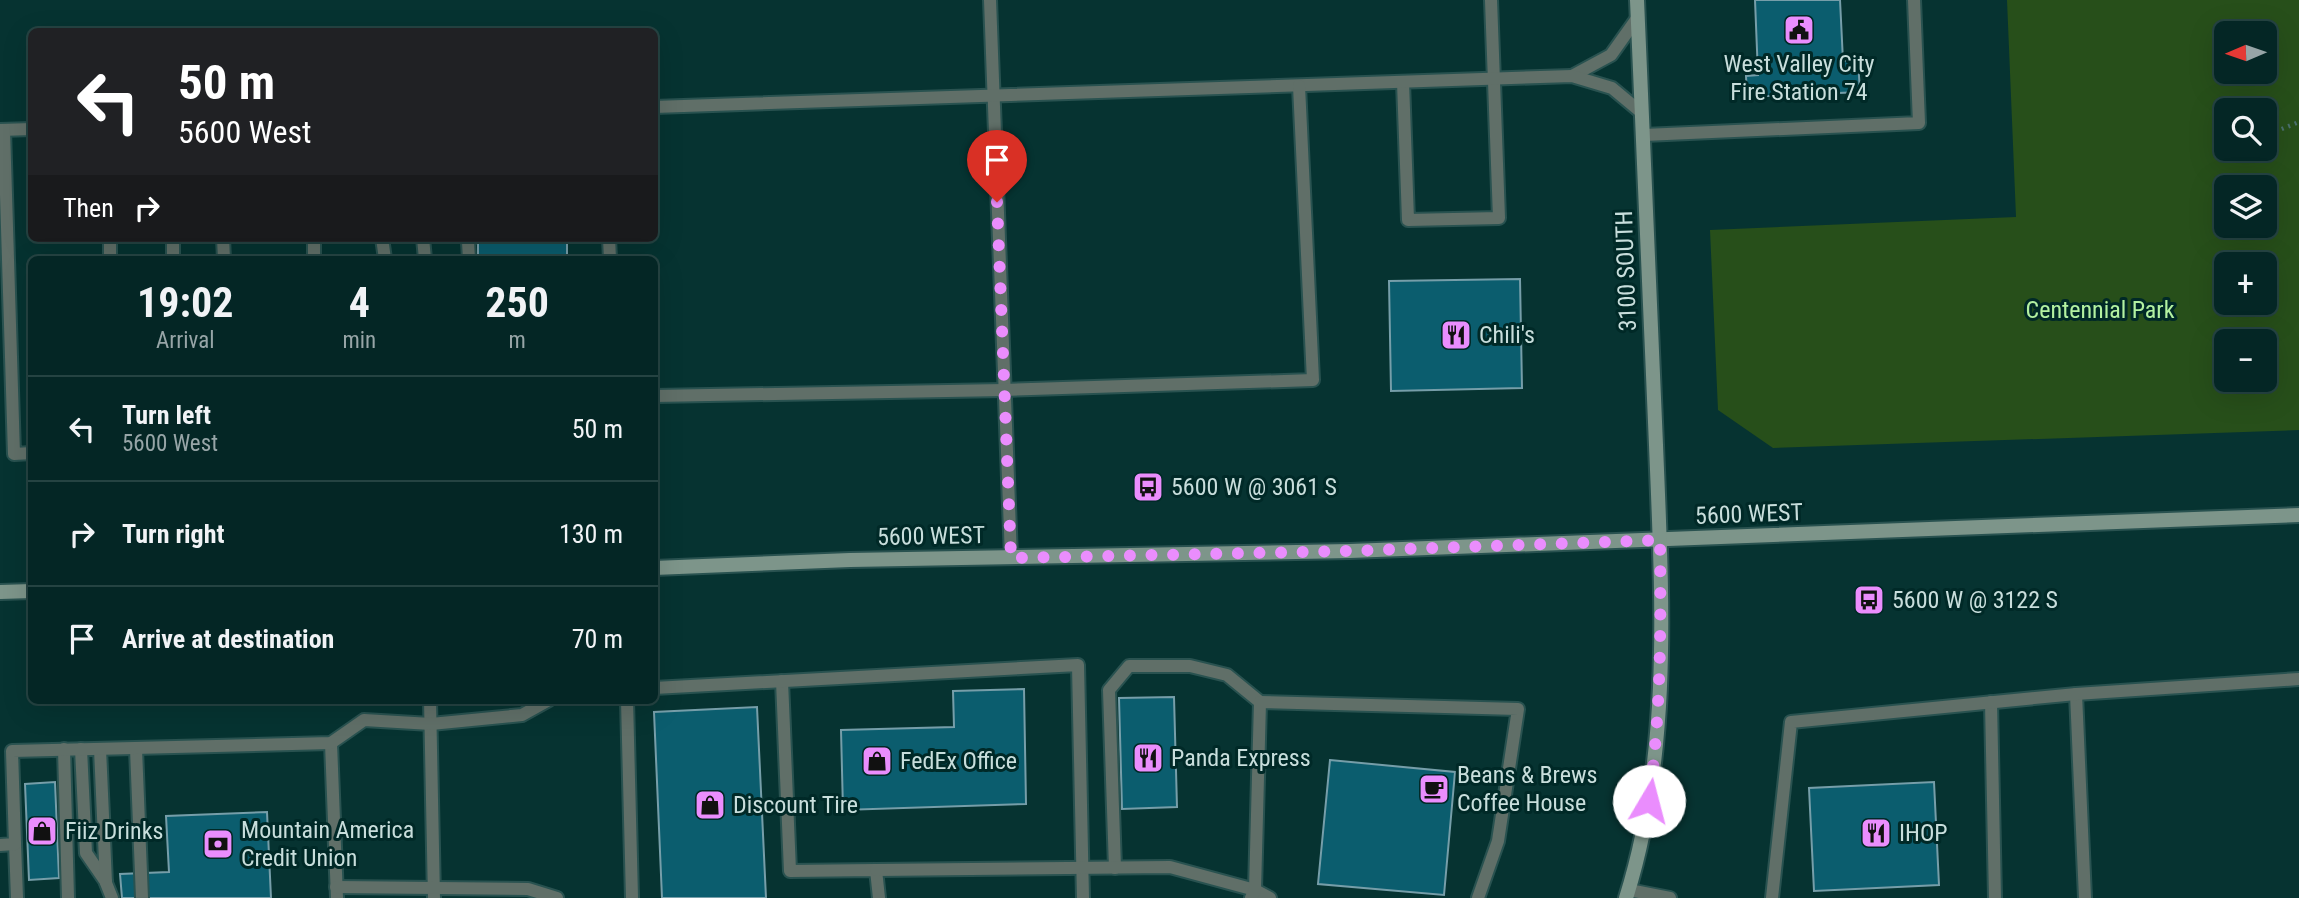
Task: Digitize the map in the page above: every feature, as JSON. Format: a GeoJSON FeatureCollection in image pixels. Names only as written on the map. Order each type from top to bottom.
{"type":"FeatureCollection","features":[{"type":"Feature","properties":{"kind":"main road","name":"3100 SOUTH"},"geometry":{"type":"LineString","coordinates":[[1628,894],[1649,801],[1656,749],[1661,666],[1660,540],[1637,0]]}},
{"type":"Feature","properties":{"kind":"main road","name":"5600 WEST"},"geometry":{"type":"LineString","coordinates":[[658,568],[850,560],[1350,551],[2299,515]]}},
{"type":"Feature","properties":{"kind":"main road"},"geometry":{"type":"LineString","coordinates":[[0,592],[28,591]]}},
{"type":"Feature","properties":{"kind":"lane"},"geometry":{"type":"LineString","coordinates":[[990,0],[1011,558]]}},
{"type":"Feature","properties":{"kind":"lane"},"geometry":{"type":"LineString","coordinates":[[1403,82],[1408,219],[1499,218],[1491,0]]}},
{"type":"Feature","properties":{"kind":"lane"},"geometry":{"type":"LineString","coordinates":[[1644,135],[1919,123],[1914,0]]}},
{"type":"Feature","properties":{"kind":"lane"},"geometry":{"type":"LineString","coordinates":[[1572,76],[1611,55],[1638,17]]}},
{"type":"Feature","properties":{"kind":"lane"},"geometry":{"type":"LineString","coordinates":[[658,107],[1572,76],[1612,88],[1642,113]]}},
{"type":"Feature","properties":{"kind":"lane"},"geometry":{"type":"LineString","coordinates":[[658,396],[1004,390],[1314,380],[1299,86]]}},
{"type":"Feature","properties":{"kind":"lane"},"geometry":{"type":"LineString","coordinates":[[28,129],[2,130],[14,454],[28,453]]}},
{"type":"Feature","properties":{"kind":"lane"},"geometry":{"type":"LineString","coordinates":[[658,688],[1078,665],[1083,898]]}},
{"type":"Feature","properties":{"kind":"lane"},"geometry":{"type":"LineString","coordinates":[[1115,868],[1109,690],[1129,666],[1190,666],[1227,675],[1259,702],[1518,709],[1498,841],[1478,898]]}},
{"type":"Feature","properties":{"kind":"lane"},"geometry":{"type":"LineString","coordinates":[[1772,898],[1791,722],[2076,694],[2299,679]]}},
{"type":"Feature","properties":{"kind":"lane"},"geometry":{"type":"LineString","coordinates":[[782,681],[790,871],[1170,867],[1270,898]]}},
{"type":"Feature","properties":{"kind":"lane"},"geometry":{"type":"LineString","coordinates":[[2076,694],[2085,898]]}},
{"type":"Feature","properties":{"kind":"lane"},"geometry":{"type":"LineString","coordinates":[[1253,894],[1259,702]]}},
{"type":"Feature","properties":{"kind":"lane"},"geometry":{"type":"LineString","coordinates":[[1991,702],[1995,898]]}},
{"type":"Feature","properties":{"kind":"lane"},"geometry":{"type":"LineString","coordinates":[[430,704],[434,894]]}},
{"type":"Feature","properties":{"kind":"lane"},"geometry":{"type":"LineString","coordinates":[[17,898],[12,751],[331,743],[363,720],[431,724],[522,715],[542,704]]}},
{"type":"Feature","properties":{"kind":"lane"},"geometry":{"type":"LineString","coordinates":[[628,704],[632,898]]}},
{"type":"Feature","properties":{"kind":"lane"},"geometry":{"type":"LineString","coordinates":[[331,743],[337,892],[434,894],[528,889],[557,898]]}},
{"type":"Feature","properties":{"kind":"lane"},"geometry":{"type":"LineString","coordinates":[[64,749],[68,898]]}},
{"type":"Feature","properties":{"kind":"lane"},"geometry":{"type":"LineString","coordinates":[[81,749],[86,853],[106,883],[112,898]]}},
{"type":"Feature","properties":{"kind":"lane"},"geometry":{"type":"LineString","coordinates":[[100,749],[106,883]]}},
{"type":"Feature","properties":{"kind":"lane"},"geometry":{"type":"LineString","coordinates":[[136,749],[142,898]]}},
{"type":"Feature","properties":{"kind":"lane"},"geometry":{"type":"LineString","coordinates":[[0,845],[15,844]]}},
{"type":"Feature","properties":{"kind":"lane"},"geometry":{"type":"LineString","coordinates":[[876,870],[880,898]]}},
{"type":"Feature","properties":{"kind":"lane"},"geometry":{"type":"LineString","coordinates":[[1628,894],[1670,898]]}},
{"type":"Feature","properties":{"kind":"path"},"geometry":{"type":"LineString","coordinates":[[2277,131],[2299,122]]}},
{"type":"Feature","properties":{"kind":"green space","name":"Centennial Park"},"geometry":{"type":"Polygon","coordinates":[[[2007,0],[2299,0],[2299,430],[1773,448],[1718,410],[1710,230],[2016,217],[2007,0]]]}},
{"type":"Feature","properties":{"kind":"building","name":"West Valley City Fire Station 74"},"geometry":{"type":"Polygon","coordinates":[[[1755,0],[1840,0],[1843,61],[1858,60],[1860,92],[1747,97],[1746,76],[1758,75],[1755,0]]]}},
{"type":"Feature","properties":{"kind":"building"},"geometry":{"type":"Polygon","coordinates":[[[567,242],[567,256],[478,256],[478,243],[567,242]]]}},
{"type":"Feature","properties":{"kind":"building","name":"Chili's"},"geometry":{"type":"Polygon","coordinates":[[[1520,279],[1522,388],[1391,391],[1389,281],[1520,279]]]}},
{"type":"Feature","properties":{"kind":"building"},"geometry":{"type":"Polygon","coordinates":[[[1024,689],[1026,804],[843,810],[841,730],[954,727],[953,691],[1024,689]]]}},
{"type":"Feature","properties":{"kind":"building"},"geometry":{"type":"Polygon","coordinates":[[[1174,697],[1177,807],[1122,809],[1119,698],[1174,697]]]}},
{"type":"Feature","properties":{"kind":"building","name":"Discount Tire"},"geometry":{"type":"Polygon","coordinates":[[[757,707],[766,898],[662,898],[654,712],[757,707]]]}},
{"type":"Feature","properties":{"kind":"building"},"geometry":{"type":"Polygon","coordinates":[[[1330,760],[1455,772],[1444,895],[1318,884],[1330,760]]]}},
{"type":"Feature","properties":{"kind":"building","name":"Fiiz Drinks"},"geometry":{"type":"Polygon","coordinates":[[[55,782],[59,878],[29,880],[25,784],[55,782]]]}},
{"type":"Feature","properties":{"kind":"building"},"geometry":{"type":"Polygon","coordinates":[[[1934,782],[1939,885],[1814,891],[1809,788],[1934,782]]]}},
{"type":"Feature","properties":{"kind":"building","name":"Mountain America Credit Union"},"geometry":{"type":"Polygon","coordinates":[[[267,812],[271,898],[122,898],[120,874],[169,872],[166,816],[267,812]]]}},
{"type":"Feature","properties":{"kind":"place","name":"West Valley City Fire Station 74"},"geometry":{"type":"Point","coordinates":[1799,30]}},
{"type":"Feature","properties":{"kind":"place","name":"Chili's"},"geometry":{"type":"Point","coordinates":[1456,335]}},
{"type":"Feature","properties":{"kind":"place","name":"5600 W @ 3061 S"},"geometry":{"type":"Point","coordinates":[1148,487]}},
{"type":"Feature","properties":{"kind":"place","name":"5600 W @ 3122 S"},"geometry":{"type":"Point","coordinates":[1869,600]}},
{"type":"Feature","properties":{"kind":"place","name":"Panda Express"},"geometry":{"type":"Point","coordinates":[1148,758]}},
{"type":"Feature","properties":{"kind":"place","name":"FedEx Office"},"geometry":{"type":"Point","coordinates":[877,761]}},
{"type":"Feature","properties":{"kind":"place","name":"Beans & Brews Coffee House"},"geometry":{"type":"Point","coordinates":[1434,789]}},
{"type":"Feature","properties":{"kind":"place","name":"Discount Tire"},"geometry":{"type":"Point","coordinates":[710,805]}},
{"type":"Feature","properties":{"kind":"place","name":"Fiiz Drinks"},"geometry":{"type":"Point","coordinates":[42,831]}},
{"type":"Feature","properties":{"kind":"place","name":"IHOP"},"geometry":{"type":"Point","coordinates":[1876,833]}},
{"type":"Feature","properties":{"kind":"place","name":"Mountain America Credit Union"},"geometry":{"type":"Point","coordinates":[218,844]}},
{"type":"Feature","properties":{"kind":"route"},"geometry":{"type":"LineString","coordinates":[[997,202],[1011,558],[1350,551],[1660,540],[1661,666],[1656,749],[1649,801]]}}]}
